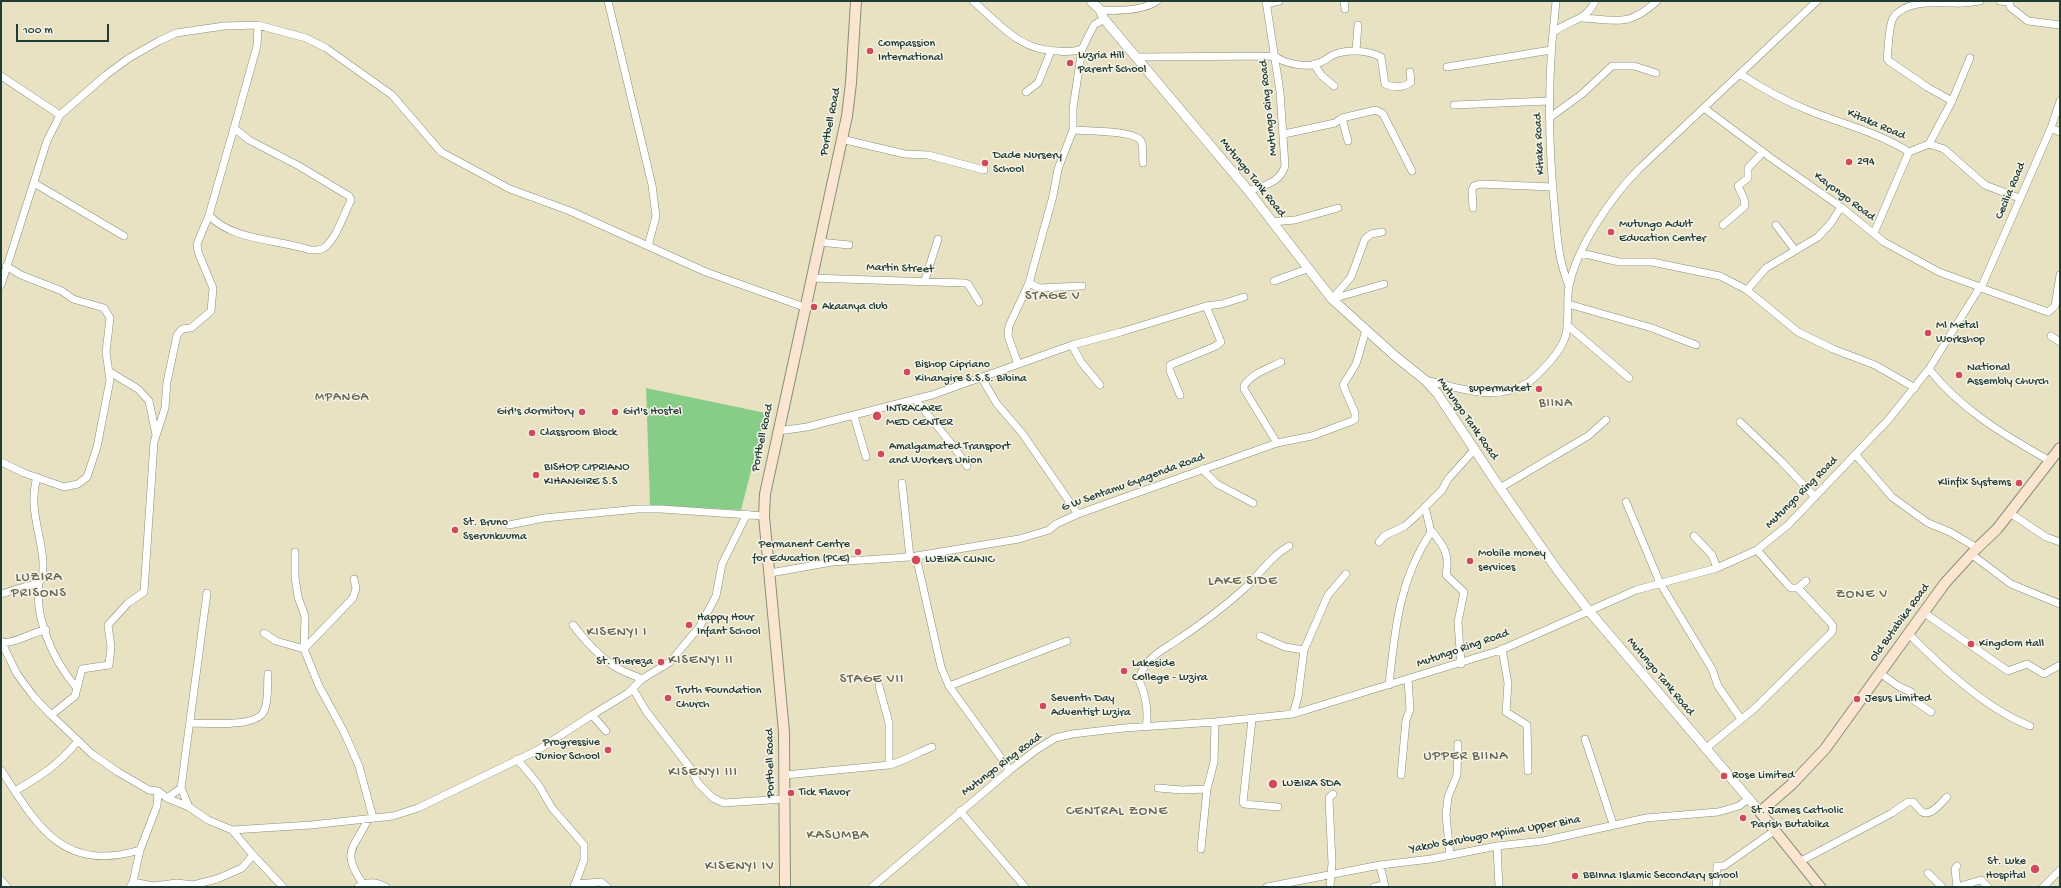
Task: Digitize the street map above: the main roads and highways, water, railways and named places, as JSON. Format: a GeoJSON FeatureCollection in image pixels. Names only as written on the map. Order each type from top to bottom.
{"type":"FeatureCollection","features":[{"type":"Feature","properties":{"kind":"main road","name":"Portbell Road"},"geometry":{"type":"LineString","coordinates":[[785,887],[785,775],[782,697],[764,516],[767,482],[804,307],[847,116],[851,83],[856,1]]}},
{"type":"Feature","properties":{"kind":"main road","name":"Old Butabika Road"},"geometry":{"type":"LineString","coordinates":[[1820,887],[1760,812],[1816,760],[1945,583],[1974,551],[1997,529],[2060,448]]}},
{"type":"Feature","properties":{"kind":"place","name":"Compassion International"},"geometry":{"type":"Point","coordinates":[870,51]}},
{"type":"Feature","properties":{"kind":"place","name":"Luzria Hill Parent School"},"geometry":{"type":"Point","coordinates":[1070,63]}},
{"type":"Feature","properties":{"kind":"place","name":"294"},"geometry":{"type":"Point","coordinates":[1849,162]}},
{"type":"Feature","properties":{"kind":"place","name":"Dade Nursery School"},"geometry":{"type":"Point","coordinates":[985,163]}},
{"type":"Feature","properties":{"kind":"place","name":"Mutungo Adult Education Center"},"geometry":{"type":"Point","coordinates":[1611,232]}},
{"type":"Feature","properties":{"kind":"place","name":"Akaanya club"},"geometry":{"type":"Point","coordinates":[814,307]}},
{"type":"Feature","properties":{"kind":"place","name":"Ml Metal Workshop"},"geometry":{"type":"Point","coordinates":[1928,333]}},
{"type":"Feature","properties":{"kind":"place","name":"Bishop Cipriano Kihangire S.S.S. Bibina"},"geometry":{"type":"Point","coordinates":[907,372]}},
{"type":"Feature","properties":{"kind":"place","name":"National Assembly Church"},"geometry":{"type":"Point","coordinates":[1959,375]}},
{"type":"Feature","properties":{"kind":"place","name":"supermarket"},"geometry":{"type":"Point","coordinates":[1539,389]}},
{"type":"Feature","properties":{"kind":"place","name":"Girl's dormitory"},"geometry":{"type":"Point","coordinates":[582,412]}},
{"type":"Feature","properties":{"kind":"place","name":"Girl's Hostel"},"geometry":{"type":"Point","coordinates":[615,412]}},
{"type":"Feature","properties":{"kind":"place","name":"INTRACARE MED CENTER"},"geometry":{"type":"Point","coordinates":[877,416]}},
{"type":"Feature","properties":{"kind":"place","name":"Classroom Block"},"geometry":{"type":"Point","coordinates":[532,433]}},
{"type":"Feature","properties":{"kind":"place","name":"Amalgamated Transport and Workers Union"},"geometry":{"type":"Point","coordinates":[881,454]}},
{"type":"Feature","properties":{"kind":"place","name":"BISHOP CIPRIANO KIHANGIRE S.S"},"geometry":{"type":"Point","coordinates":[536,475]}},
{"type":"Feature","properties":{"kind":"place","name":"Klinfix Systems"},"geometry":{"type":"Point","coordinates":[2019,483]}},
{"type":"Feature","properties":{"kind":"place","name":"St. Bruno Sserunkuuma"},"geometry":{"type":"Point","coordinates":[455,530]}},
{"type":"Feature","properties":{"kind":"place","name":"Permanent Centre for Education (PCE)"},"geometry":{"type":"Point","coordinates":[858,552]}},
{"type":"Feature","properties":{"kind":"place","name":"LUZIRA CLINIC"},"geometry":{"type":"Point","coordinates":[916,560]}},
{"type":"Feature","properties":{"kind":"place","name":"Mobile money services"},"geometry":{"type":"Point","coordinates":[1470,561]}},
{"type":"Feature","properties":{"kind":"place","name":"Happy Hour Infant School"},"geometry":{"type":"Point","coordinates":[689,625]}},
{"type":"Feature","properties":{"kind":"place","name":"Kingdom Hall"},"geometry":{"type":"Point","coordinates":[1971,644]}},
{"type":"Feature","properties":{"kind":"place","name":"St. Thereza"},"geometry":{"type":"Point","coordinates":[661,662]}},
{"type":"Feature","properties":{"kind":"place","name":"Lakeside College - Luzira"},"geometry":{"type":"Point","coordinates":[1124,671]}},
{"type":"Feature","properties":{"kind":"place","name":"Truth Foundation Church"},"geometry":{"type":"Point","coordinates":[668,698]}},
{"type":"Feature","properties":{"kind":"place","name":"Jesus Limited"},"geometry":{"type":"Point","coordinates":[1857,699]}},
{"type":"Feature","properties":{"kind":"place","name":"Seventh Day Adventist Luzira"},"geometry":{"type":"Point","coordinates":[1043,706]}},
{"type":"Feature","properties":{"kind":"place","name":"Progressive Junior School"},"geometry":{"type":"Point","coordinates":[608,750]}},
{"type":"Feature","properties":{"kind":"place","name":"Rose Limited"},"geometry":{"type":"Point","coordinates":[1724,776]}},
{"type":"Feature","properties":{"kind":"place","name":"LUZIRA SDA"},"geometry":{"type":"Point","coordinates":[1273,784]}},
{"type":"Feature","properties":{"kind":"place","name":"Tick Flavor"},"geometry":{"type":"Point","coordinates":[791,793]}},
{"type":"Feature","properties":{"kind":"place","name":"St. James Catholic Parish Butabika"},"geometry":{"type":"Point","coordinates":[1743,818]}},
{"type":"Feature","properties":{"kind":"place","name":"St. Luke Hospital"},"geometry":{"type":"Point","coordinates":[2035,869]}},
{"type":"Feature","properties":{"kind":"place","name":"BBInna Islamic Secondary school"},"geometry":{"type":"Point","coordinates":[1575,876]}},
{"type":"Feature","properties":{"kind":"district","name":"STAGE V"},"geometry":{"type":"Point","coordinates":[1053,297]}},
{"type":"Feature","properties":{"kind":"district","name":"MPANGA"},"geometry":{"type":"Point","coordinates":[342,398]}},
{"type":"Feature","properties":{"kind":"district","name":"BIINA"},"geometry":{"type":"Point","coordinates":[1556,404]}},
{"type":"Feature","properties":{"kind":"district","name":"LAKE SIDE"},"geometry":{"type":"Point","coordinates":[1243,582]}},
{"type":"Feature","properties":{"kind":"district","name":"LUZIRA PRISONS"},"geometry":{"type":"Point","coordinates":[39,586]}},
{"type":"Feature","properties":{"kind":"district","name":"ZONE V"},"geometry":{"type":"Point","coordinates":[1862,595]}},
{"type":"Feature","properties":{"kind":"district","name":"KISENYI I"},"geometry":{"type":"Point","coordinates":[617,633]}},
{"type":"Feature","properties":{"kind":"district","name":"KISENYI II"},"geometry":{"type":"Point","coordinates":[701,661]}},
{"type":"Feature","properties":{"kind":"district","name":"STAGE VII"},"geometry":{"type":"Point","coordinates":[872,680]}},
{"type":"Feature","properties":{"kind":"district","name":"UPPER BIINA"},"geometry":{"type":"Point","coordinates":[1466,757]}},
{"type":"Feature","properties":{"kind":"district","name":"KISENYI III"},"geometry":{"type":"Point","coordinates":[703,773]}},
{"type":"Feature","properties":{"kind":"district","name":"CENTRAL ZONE"},"geometry":{"type":"Point","coordinates":[1117,812]}},
{"type":"Feature","properties":{"kind":"district","name":"KASUMBA"},"geometry":{"type":"Point","coordinates":[838,836]}},
{"type":"Feature","properties":{"kind":"district","name":"KISENYI IV"},"geometry":{"type":"Point","coordinates":[740,867]}}]}
